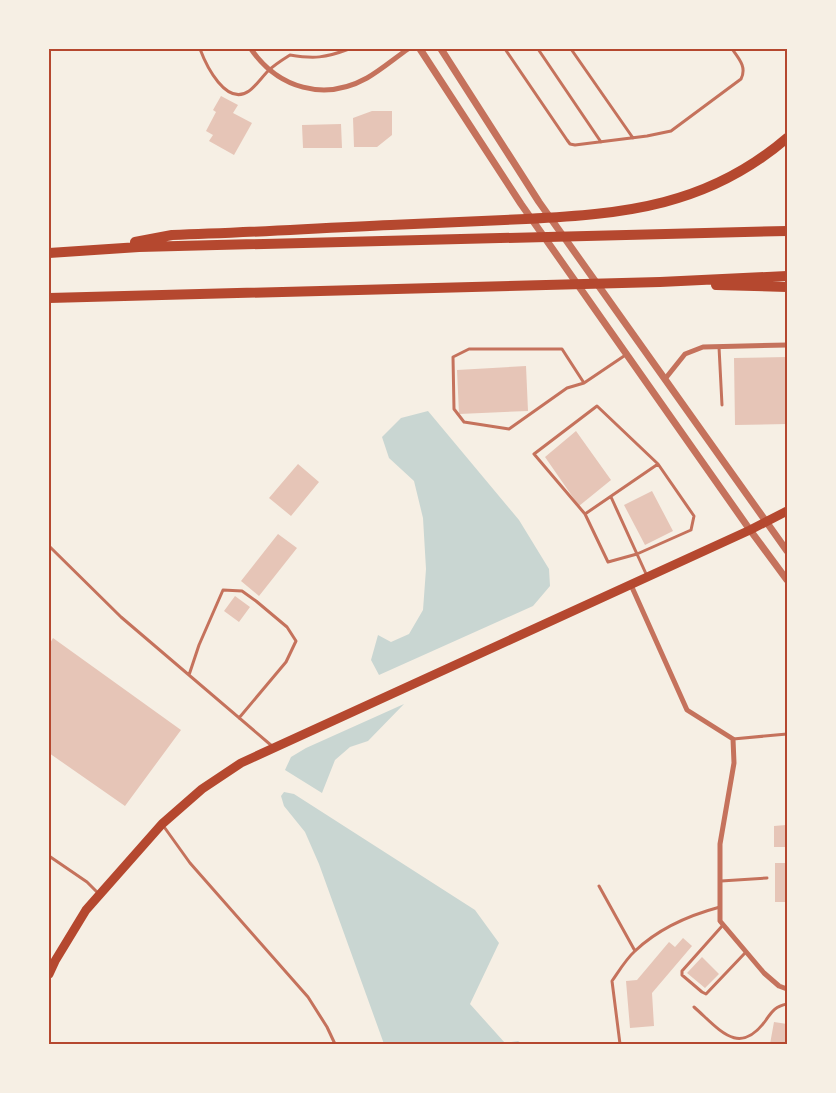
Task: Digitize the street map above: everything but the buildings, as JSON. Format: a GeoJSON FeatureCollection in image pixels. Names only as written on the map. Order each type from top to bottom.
{"type":"FeatureCollection","features":[{"type":"Feature","properties":{"kind":"highway"},"geometry":{"type":"LineString","coordinates":[[102,249],[172,235],[470,222],[586,216],[621,212],[665,202],[707,187],[754,163],[787,138]]}},
{"type":"Feature","properties":{"kind":"highway"},"geometry":{"type":"LineString","coordinates":[[49,253],[102,249],[787,231]]}},
{"type":"Feature","properties":{"kind":"highway"},"geometry":{"type":"LineString","coordinates":[[49,298],[660,282],[787,276]]}},
{"type":"Feature","properties":{"kind":"highway"},"geometry":{"type":"LineString","coordinates":[[660,282],[787,287]]}},
{"type":"Feature","properties":{"kind":"main road"},"geometry":{"type":"LineString","coordinates":[[49,974],[86,910],[100,894],[162,824],[202,789],[226,773],[242,763],[750,530],[787,511]]}},
{"type":"Feature","properties":{"kind":"main road"},"geometry":{"type":"LineString","coordinates":[[766,521],[787,516]]}},
{"type":"Feature","properties":{"kind":"street"},"geometry":{"type":"LineString","coordinates":[[251,49],[269,70],[294,85],[315,90],[344,88],[367,78],[408,49]]}},
{"type":"Feature","properties":{"kind":"street"},"geometry":{"type":"LineString","coordinates":[[420,49],[521,204],[787,580]]}},
{"type":"Feature","properties":{"kind":"street"},"geometry":{"type":"LineString","coordinates":[[441,49],[539,202],[787,551]]}},
{"type":"Feature","properties":{"kind":"street"},"geometry":{"type":"LineString","coordinates":[[665,379],[685,354],[703,347],[787,345]]}},
{"type":"Feature","properties":{"kind":"street"},"geometry":{"type":"LineString","coordinates":[[631,585],[687,710],[733,739],[734,763],[720,844],[720,921],[745,953],[764,973],[779,986],[787,989]]}},
{"type":"Feature","properties":{"kind":"lane"},"geometry":{"type":"LineString","coordinates":[[200,49],[205,62],[222,87],[228,92],[240,94],[248,92],[269,70],[290,54]]}},
{"type":"Feature","properties":{"kind":"lane"},"geometry":{"type":"LineString","coordinates":[[286,49],[290,54],[312,58],[322,58],[349,49]]}},
{"type":"Feature","properties":{"kind":"lane"},"geometry":{"type":"LineString","coordinates":[[505,49],[570,144],[634,138],[661,134],[671,130],[741,79],[744,73],[743,66],[732,49]]}},
{"type":"Feature","properties":{"kind":"lane"},"geometry":{"type":"LineString","coordinates":[[538,49],[601,142]]}},
{"type":"Feature","properties":{"kind":"lane"},"geometry":{"type":"LineString","coordinates":[[571,49],[634,138]]}},
{"type":"Feature","properties":{"kind":"lane"},"geometry":{"type":"LineString","coordinates":[[719,347],[722,405]]}},
{"type":"Feature","properties":{"kind":"lane"},"geometry":{"type":"LineString","coordinates":[[584,383],[562,349],[469,349],[453,357],[454,410],[464,422],[509,429],[567,388],[584,383],[627,354]]}},
{"type":"Feature","properties":{"kind":"lane"},"geometry":{"type":"LineString","coordinates":[[597,406],[658,464],[694,516],[691,530],[637,554],[608,562],[585,514],[534,454],[597,406]]}},
{"type":"Feature","properties":{"kind":"lane"},"geometry":{"type":"LineString","coordinates":[[585,514],[658,464]]}},
{"type":"Feature","properties":{"kind":"lane"},"geometry":{"type":"LineString","coordinates":[[611,497],[648,577]]}},
{"type":"Feature","properties":{"kind":"lane"},"geometry":{"type":"LineString","coordinates":[[49,546],[121,617],[275,748]]}},
{"type":"Feature","properties":{"kind":"lane"},"geometry":{"type":"LineString","coordinates":[[189,675],[199,645],[223,590],[242,591],[287,627],[296,641],[286,662],[239,718]]}},
{"type":"Feature","properties":{"kind":"lane"},"geometry":{"type":"LineString","coordinates":[[733,739],[787,734]]}},
{"type":"Feature","properties":{"kind":"lane"},"geometry":{"type":"LineString","coordinates":[[162,824],[190,864],[308,997],[328,1027],[335,1044]]}},
{"type":"Feature","properties":{"kind":"lane"},"geometry":{"type":"LineString","coordinates":[[49,856],[100,894]]}},
{"type":"Feature","properties":{"kind":"lane"},"geometry":{"type":"LineString","coordinates":[[721,881],[767,878]]}},
{"type":"Feature","properties":{"kind":"lane"},"geometry":{"type":"LineString","coordinates":[[599,886],[635,951]]}},
{"type":"Feature","properties":{"kind":"lane"},"geometry":{"type":"LineString","coordinates":[[620,1044],[612,981],[635,951],[664,929],[707,910],[721,906]]}},
{"type":"Feature","properties":{"kind":"lane"},"geometry":{"type":"LineString","coordinates":[[723,925],[682,971],[682,975],[706,994],[745,953]]}},
{"type":"Feature","properties":{"kind":"lane"},"geometry":{"type":"LineString","coordinates":[[694,1007],[723,1032],[732,1038],[740,1040],[748,1038],[758,1030],[776,1007],[787,1004]]}},
{"type":"Feature","properties":{"kind":"shaded area"},"geometry":{"type":"Polygon","coordinates":[[[428,411],[519,520],[549,569],[550,586],[533,606],[379,675],[371,660],[378,635],[391,642],[409,634],[423,610],[426,569],[423,518],[414,481],[389,458],[382,437],[401,418],[428,411]]]}},
{"type":"Feature","properties":{"kind":"shaded area"},"geometry":{"type":"Polygon","coordinates":[[[404,704],[368,741],[350,747],[335,760],[322,793],[285,770],[291,757],[306,748],[404,704]]]}},
{"type":"Feature","properties":{"kind":"shaded area"},"geometry":{"type":"Polygon","coordinates":[[[284,792],[294,794],[475,910],[499,943],[470,1004],[505,1043],[518,1041],[523,1044],[384,1044],[319,864],[305,832],[284,806],[281,796],[284,792]]]}}]}
